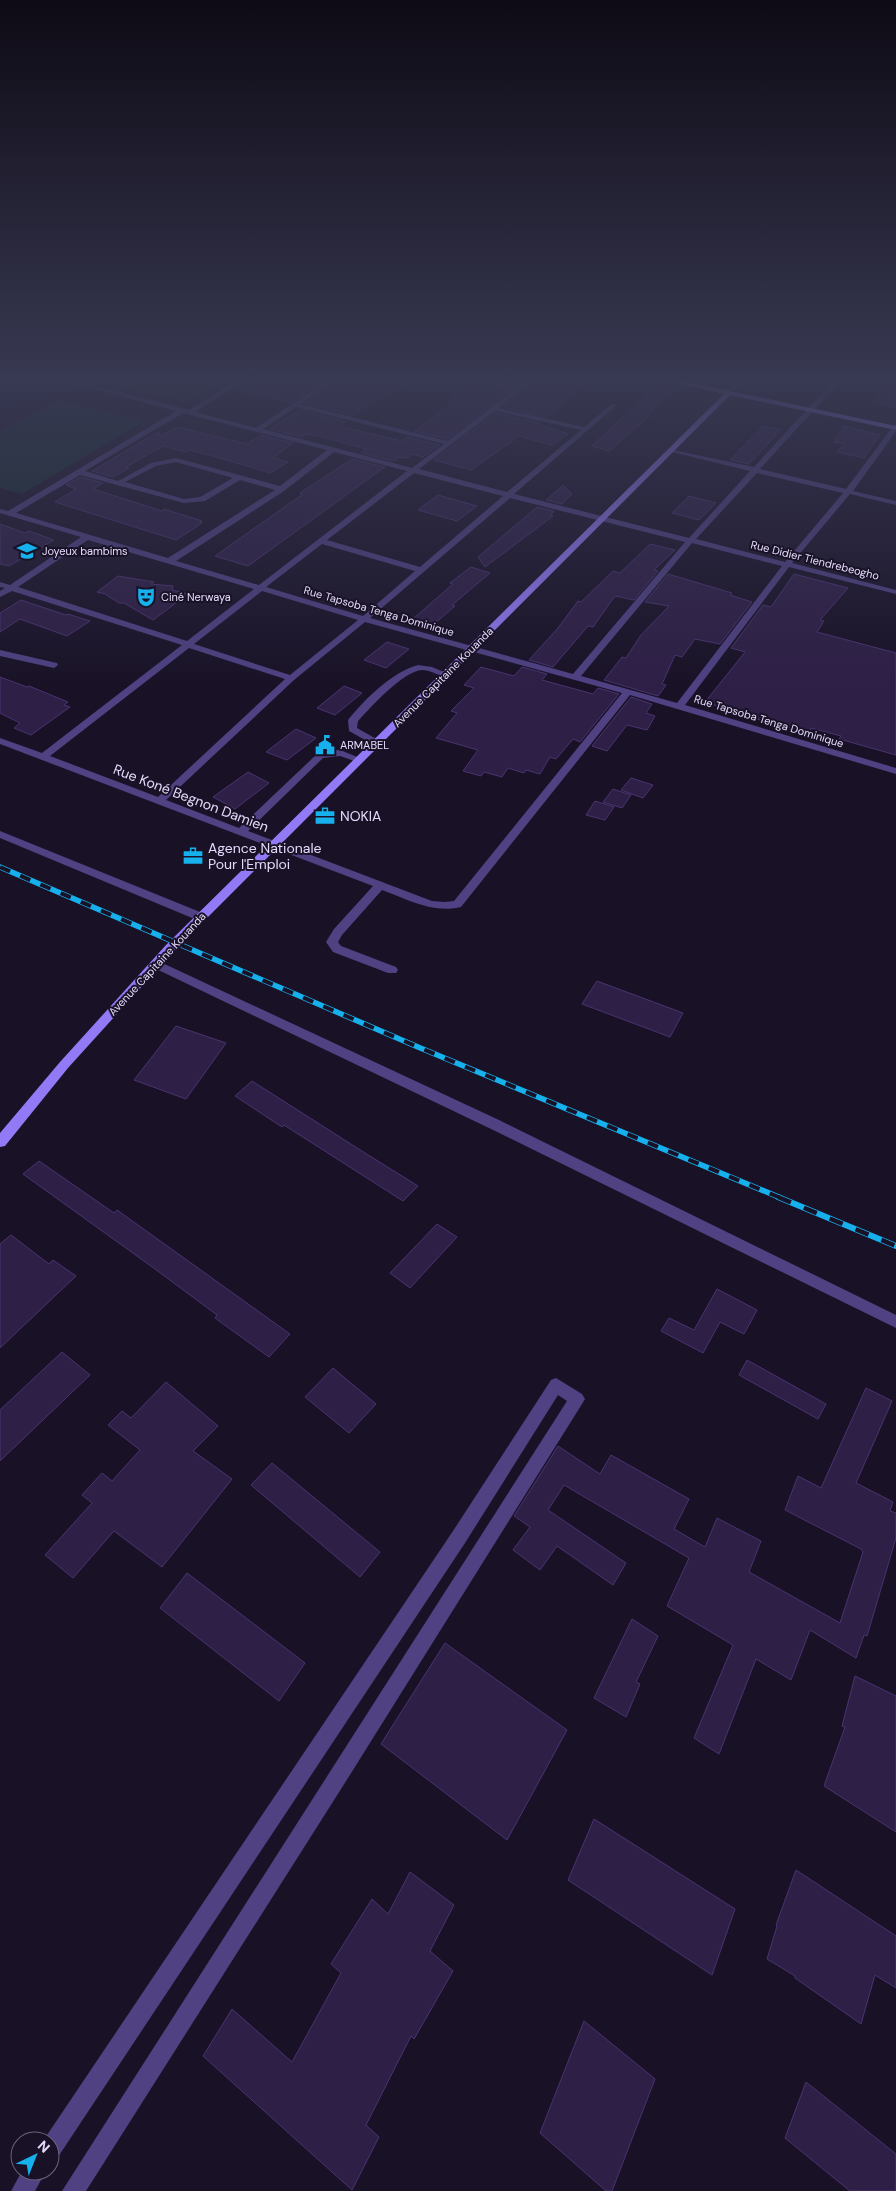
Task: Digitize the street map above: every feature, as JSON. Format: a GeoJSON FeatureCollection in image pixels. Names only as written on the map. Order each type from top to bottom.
{"type":"FeatureCollection","features":[{"type":"Feature","properties":{"kind":"street"},"geometry":{"type":"LineString","coordinates":[[4,513],[62,481]]}},
{"type":"Feature","properties":{"kind":"street"},"geometry":{"type":"LineString","coordinates":[[113,481],[184,501],[202,499],[232,481]]}},
{"type":"Feature","properties":{"kind":"street"},"geometry":{"type":"LineString","coordinates":[[251,481],[281,489]]}},
{"type":"Feature","properties":{"kind":"street"},"geometry":{"type":"LineString","coordinates":[[170,561],[291,481]]}},
{"type":"Feature","properties":{"kind":"street"},"geometry":{"type":"LineString","coordinates":[[43,757],[190,645],[321,540],[398,481]]}},
{"type":"Feature","properties":{"kind":"street","name":"Rue Didier Tiendrebeogho"},"geometry":{"type":"LineString","coordinates":[[456,481],[896,592]]}},
{"type":"Feature","properties":{"kind":"street"},"geometry":{"type":"LineString","coordinates":[[160,800],[291,678],[364,619],[525,481]]}},
{"type":"Feature","properties":{"kind":"street","name":"Avenue Capitaine Kouanda"},"geometry":{"type":"LineString","coordinates":[[0,1142],[64,1065],[200,916],[275,845],[639,481]]}},
{"type":"Feature","properties":{"kind":"street"},"geometry":{"type":"LineString","coordinates":[[575,677],[691,540],[746,481]]}},
{"type":"Feature","properties":{"kind":"street"},"geometry":{"type":"LineString","coordinates":[[803,481],[896,503]]}},
{"type":"Feature","properties":{"kind":"street"},"geometry":{"type":"LineString","coordinates":[[679,706],[746,621],[787,564],[856,481]]}},
{"type":"Feature","properties":{"kind":"street","name":"Rue Tapsoba Tenga Dominique"},"geometry":{"type":"LineString","coordinates":[[4,513],[364,619],[679,706],[896,771]]}},
{"type":"Feature","properties":{"kind":"street"},"geometry":{"type":"LineString","coordinates":[[0,595],[87,537]]}},
{"type":"Feature","properties":{"kind":"street"},"geometry":{"type":"LineString","coordinates":[[321,540],[421,570]]}},
{"type":"Feature","properties":{"kind":"street"},"geometry":{"type":"LineString","coordinates":[[0,584],[291,678]]}},
{"type":"Feature","properties":{"kind":"street"},"geometry":{"type":"LineString","coordinates":[[0,653],[54,665]]}},
{"type":"Feature","properties":{"kind":"street"},"geometry":{"type":"LineString","coordinates":[[377,743],[352,729],[353,720],[394,682],[412,670],[419,668],[445,674]]}},
{"type":"Feature","properties":{"kind":"street","name":"Rue Koné Begnon Damien"},"geometry":{"type":"LineString","coordinates":[[0,741],[160,800],[430,904],[445,906],[457,904],[628,692]]}},
{"type":"Feature","properties":{"kind":"street"},"geometry":{"type":"LineString","coordinates":[[241,832],[320,756],[330,751],[339,752],[360,760]]}},
{"type":"Feature","properties":{"kind":"street"},"geometry":{"type":"LineString","coordinates":[[0,834],[200,916]]}},
{"type":"Feature","properties":{"kind":"street"},"geometry":{"type":"LineString","coordinates":[[380,885],[338,932],[332,942],[337,949],[392,970]]}},
{"type":"Feature","properties":{"kind":"street"},"geometry":{"type":"LineString","coordinates":[[156,964],[494,1124],[896,1322]]}},
{"type":"Feature","properties":{"kind":"street"},"geometry":{"type":"LineString","coordinates":[[60,2134],[448,1553],[556,1385],[577,1399],[342,1772],[73,2191]]}},
{"type":"Feature","properties":{"kind":"green space"},"geometry":{"type":"Polygon","coordinates":[[[0,481],[43,481],[22,494],[0,488],[0,481]]]}},
{"type":"Feature","properties":{"kind":"building"},"geometry":{"type":"Polygon","coordinates":[[[73,481],[103,483],[93,489],[162,511],[164,509],[202,521],[200,523],[202,523],[176,540],[55,502],[76,489],[66,485],[73,481]]]}},
{"type":"Feature","properties":{"kind":"building"},"geometry":{"type":"Polygon","coordinates":[[[318,481],[365,481],[248,566],[215,556],[303,494],[300,493],[318,481]]]}},
{"type":"Feature","properties":{"kind":"building"},"geometry":{"type":"Polygon","coordinates":[[[563,485],[572,494],[562,504],[546,500],[563,485]]]}},
{"type":"Feature","properties":{"kind":"building"},"geometry":{"type":"Polygon","coordinates":[[[438,495],[477,506],[457,521],[418,510],[438,495]]]}},
{"type":"Feature","properties":{"kind":"building"},"geometry":{"type":"Polygon","coordinates":[[[689,496],[716,503],[699,520],[672,513],[689,496]]]}},
{"type":"Feature","properties":{"kind":"building"},"geometry":{"type":"Polygon","coordinates":[[[537,507],[554,511],[550,515],[553,516],[485,567],[478,557],[537,507]]]}},
{"type":"Feature","properties":{"kind":"building"},"geometry":{"type":"Polygon","coordinates":[[[0,524],[25,533],[29,531],[54,540],[9,566],[0,564],[0,524]]]}},
{"type":"Feature","properties":{"kind":"building"},"geometry":{"type":"Polygon","coordinates":[[[650,544],[675,550],[654,570],[658,571],[634,600],[615,596],[593,627],[588,626],[553,667],[529,660],[558,628],[578,601],[581,602],[613,571],[620,573],[650,544]]]}},
{"type":"Feature","properties":{"kind":"building"},"geometry":{"type":"Polygon","coordinates":[[[471,567],[490,573],[452,605],[455,606],[434,624],[430,623],[426,626],[421,620],[414,618],[453,584],[450,583],[471,567]]]}},
{"type":"Feature","properties":{"kind":"building"},"geometry":{"type":"Polygon","coordinates":[[[668,574],[732,593],[730,595],[752,602],[720,644],[695,639],[682,657],[675,655],[662,684],[666,685],[658,696],[604,680],[622,657],[626,658],[641,635],[669,606],[645,602],[668,574]]]}},
{"type":"Feature","properties":{"kind":"building"},"geometry":{"type":"Polygon","coordinates":[[[794,574],[848,588],[820,620],[824,621],[817,632],[896,653],[896,755],[839,739],[841,736],[811,728],[809,733],[766,722],[705,702],[745,652],[731,648],[763,605],[771,607],[794,574]]]}},
{"type":"Feature","properties":{"kind":"building","name":"Ciné Nerwaya"},"geometry":{"type":"Polygon","coordinates":[[[118,576],[154,582],[151,584],[173,586],[172,590],[188,594],[153,620],[124,603],[119,603],[105,594],[97,592],[118,576]]]}},
{"type":"Feature","properties":{"kind":"building"},"geometry":{"type":"Polygon","coordinates":[[[21,600],[90,621],[67,636],[20,619],[0,632],[0,613],[21,600]]]}},
{"type":"Feature","properties":{"kind":"building"},"geometry":{"type":"Polygon","coordinates":[[[387,642],[409,649],[386,668],[364,660],[387,642]]]}},
{"type":"Feature","properties":{"kind":"building"},"geometry":{"type":"Polygon","coordinates":[[[481,667],[514,676],[522,667],[547,674],[542,680],[593,694],[598,688],[619,694],[580,742],[573,739],[556,759],[550,757],[540,774],[526,770],[524,773],[508,768],[502,777],[484,772],[481,776],[463,771],[478,750],[436,738],[457,713],[451,711],[474,688],[464,685],[481,667]]]}},
{"type":"Feature","properties":{"kind":"building"},"geometry":{"type":"Polygon","coordinates":[[[0,677],[27,687],[29,686],[68,702],[64,705],[70,707],[31,735],[14,728],[20,723],[0,713],[0,677]]]}},
{"type":"Feature","properties":{"kind":"building"},"geometry":{"type":"Polygon","coordinates":[[[344,686],[362,693],[335,715],[317,708],[344,686]]]}},
{"type":"Feature","properties":{"kind":"building"},"geometry":{"type":"Polygon","coordinates":[[[631,697],[652,704],[646,713],[655,716],[647,730],[627,725],[607,751],[592,746],[631,697]]]}},
{"type":"Feature","properties":{"kind":"building"},"geometry":{"type":"Polygon","coordinates":[[[296,729],[316,738],[287,760],[266,752],[296,729]]]}},
{"type":"Feature","properties":{"kind":"building"},"geometry":{"type":"Polygon","coordinates":[[[248,772],[269,783],[235,809],[213,797],[248,772]]]}},
{"type":"Feature","properties":{"kind":"building"},"geometry":{"type":"Polygon","coordinates":[[[631,778],[653,785],[643,798],[621,790],[631,778]]]}},
{"type":"Feature","properties":{"kind":"building"},"geometry":{"type":"Polygon","coordinates":[[[613,789],[631,795],[622,808],[603,802],[613,789]]]}},
{"type":"Feature","properties":{"kind":"building"},"geometry":{"type":"Polygon","coordinates":[[[595,801],[614,807],[605,820],[586,815],[595,801]]]}},
{"type":"Feature","properties":{"kind":"building"},"geometry":{"type":"Polygon","coordinates":[[[597,981],[683,1013],[670,1037],[582,1004],[597,981]]]}},
{"type":"Feature","properties":{"kind":"building"},"geometry":{"type":"Polygon","coordinates":[[[176,1026],[226,1043],[186,1099],[134,1080],[176,1026]]]}},
{"type":"Feature","properties":{"kind":"building"},"geometry":{"type":"Polygon","coordinates":[[[252,1081],[418,1186],[403,1201],[284,1125],[282,1127],[235,1096],[252,1081]]]}},
{"type":"Feature","properties":{"kind":"building"},"geometry":{"type":"Polygon","coordinates":[[[39,1161],[114,1213],[117,1210],[290,1334],[269,1357],[215,1318],[217,1315],[23,1174],[39,1161]]]}},
{"type":"Feature","properties":{"kind":"building"},"geometry":{"type":"Polygon","coordinates":[[[437,1224],[457,1237],[410,1288],[390,1273],[437,1224]]]}},
{"type":"Feature","properties":{"kind":"building"},"geometry":{"type":"Polygon","coordinates":[[[11,1235],[49,1264],[53,1260],[76,1276],[0,1348],[0,1244],[11,1235]]]}},
{"type":"Feature","properties":{"kind":"building"},"geometry":{"type":"Polygon","coordinates":[[[717,1289],[757,1310],[744,1334],[720,1322],[703,1353],[661,1331],[669,1318],[694,1330],[717,1289]]]}},
{"type":"Feature","properties":{"kind":"building"},"geometry":{"type":"Polygon","coordinates":[[[62,1352],[90,1375],[0,1461],[0,1410],[62,1352]]]}},
{"type":"Feature","properties":{"kind":"building"},"geometry":{"type":"Polygon","coordinates":[[[747,1360],[826,1404],[818,1419],[739,1375],[747,1360]]]}},
{"type":"Feature","properties":{"kind":"building"},"geometry":{"type":"Polygon","coordinates":[[[333,1368],[376,1404],[349,1433],[305,1397],[333,1368]]]}},
{"type":"Feature","properties":{"kind":"building"},"geometry":{"type":"Polygon","coordinates":[[[166,1382],[218,1426],[193,1451],[232,1479],[162,1567],[114,1531],[73,1578],[45,1555],[92,1503],[82,1495],[102,1473],[112,1481],[140,1450],[108,1425],[122,1411],[131,1418],[166,1382]]]}},
{"type":"Feature","properties":{"kind":"building"},"geometry":{"type":"Polygon","coordinates":[[[866,1388],[892,1401],[856,1483],[893,1502],[890,1511],[896,1513],[896,1538],[867,1636],[864,1635],[856,1658],[810,1630],[791,1680],[756,1659],[719,1754],[694,1738],[733,1645],[667,1606],[689,1558],[564,1485],[548,1510],[626,1563],[613,1585],[557,1546],[540,1570],[513,1550],[530,1527],[514,1516],[558,1446],[600,1474],[611,1455],[689,1499],[674,1529],[705,1547],[717,1518],[761,1541],[749,1572],[840,1623],[863,1552],[861,1549],[785,1510],[798,1476],[821,1488],[866,1388]]]}},
{"type":"Feature","properties":{"kind":"building"},"geometry":{"type":"Polygon","coordinates":[[[272,1463],[380,1552],[360,1577],[251,1485],[272,1463]]]}},
{"type":"Feature","properties":{"kind":"building"},"geometry":{"type":"Polygon","coordinates":[[[187,1573],[305,1663],[279,1701],[160,1608],[187,1573]]]}},
{"type":"Feature","properties":{"kind":"building"},"geometry":{"type":"Polygon","coordinates":[[[632,1619],[658,1636],[636,1682],[640,1684],[626,1717],[594,1698],[632,1619]]]}},
{"type":"Feature","properties":{"kind":"building"},"geometry":{"type":"Polygon","coordinates":[[[445,1643],[567,1730],[507,1840],[381,1744],[445,1643]]]}},
{"type":"Feature","properties":{"kind":"building"},"geometry":{"type":"Polygon","coordinates":[[[855,1676],[896,1696],[896,1832],[824,1786],[845,1727],[842,1726],[855,1676]]]}},
{"type":"Feature","properties":{"kind":"building"},"geometry":{"type":"Polygon","coordinates":[[[594,1819],[735,1909],[712,1975],[568,1880],[594,1819]]]}},
{"type":"Feature","properties":{"kind":"building"},"geometry":{"type":"Polygon","coordinates":[[[796,1870],[896,1936],[896,1988],[875,1975],[861,2024],[795,1978],[795,1976],[767,1959],[776,1925],[796,1870]]]}},
{"type":"Feature","properties":{"kind":"building"},"geometry":{"type":"Polygon","coordinates":[[[410,1872],[454,1905],[430,1951],[453,1971],[414,2039],[411,2036],[366,2125],[379,2137],[352,2190],[203,2056],[232,2009],[292,2062],[341,1973],[331,1964],[372,1899],[388,1914],[410,1872]]]}},
{"type":"Feature","properties":{"kind":"building"},"geometry":{"type":"Polygon","coordinates":[[[584,2021],[655,2079],[612,2191],[606,2191],[540,2133],[584,2021]]]}},
{"type":"Feature","properties":{"kind":"building"},"geometry":{"type":"Polygon","coordinates":[[[806,2082],[896,2154],[896,2191],[850,2191],[785,2138],[806,2082]]]}},
{"type":"Feature","properties":{"kind":"railway"},"geometry":{"type":"LineString","coordinates":[[0,867],[418,1047],[781,1198]]}},
{"type":"Feature","properties":{"kind":"railway"},"geometry":{"type":"LineString","coordinates":[[778,1197],[896,1246]]}},
{"type":"Feature","properties":{"kind":"place","name":"Joyeux bambims"},"geometry":{"type":"Point","coordinates":[27,551]}},
{"type":"Feature","properties":{"kind":"place","name":"Ciné Nerwaya"},"geometry":{"type":"Point","coordinates":[146,597]}},
{"type":"Feature","properties":{"kind":"place","name":"ARMABEL"},"geometry":{"type":"Point","coordinates":[325,745]}},
{"type":"Feature","properties":{"kind":"place","name":"NOKIA"},"geometry":{"type":"Point","coordinates":[325,816]}},
{"type":"Feature","properties":{"kind":"place","name":"Agence Nationale Pour l'Emploi"},"geometry":{"type":"Point","coordinates":[193,856]}}]}
